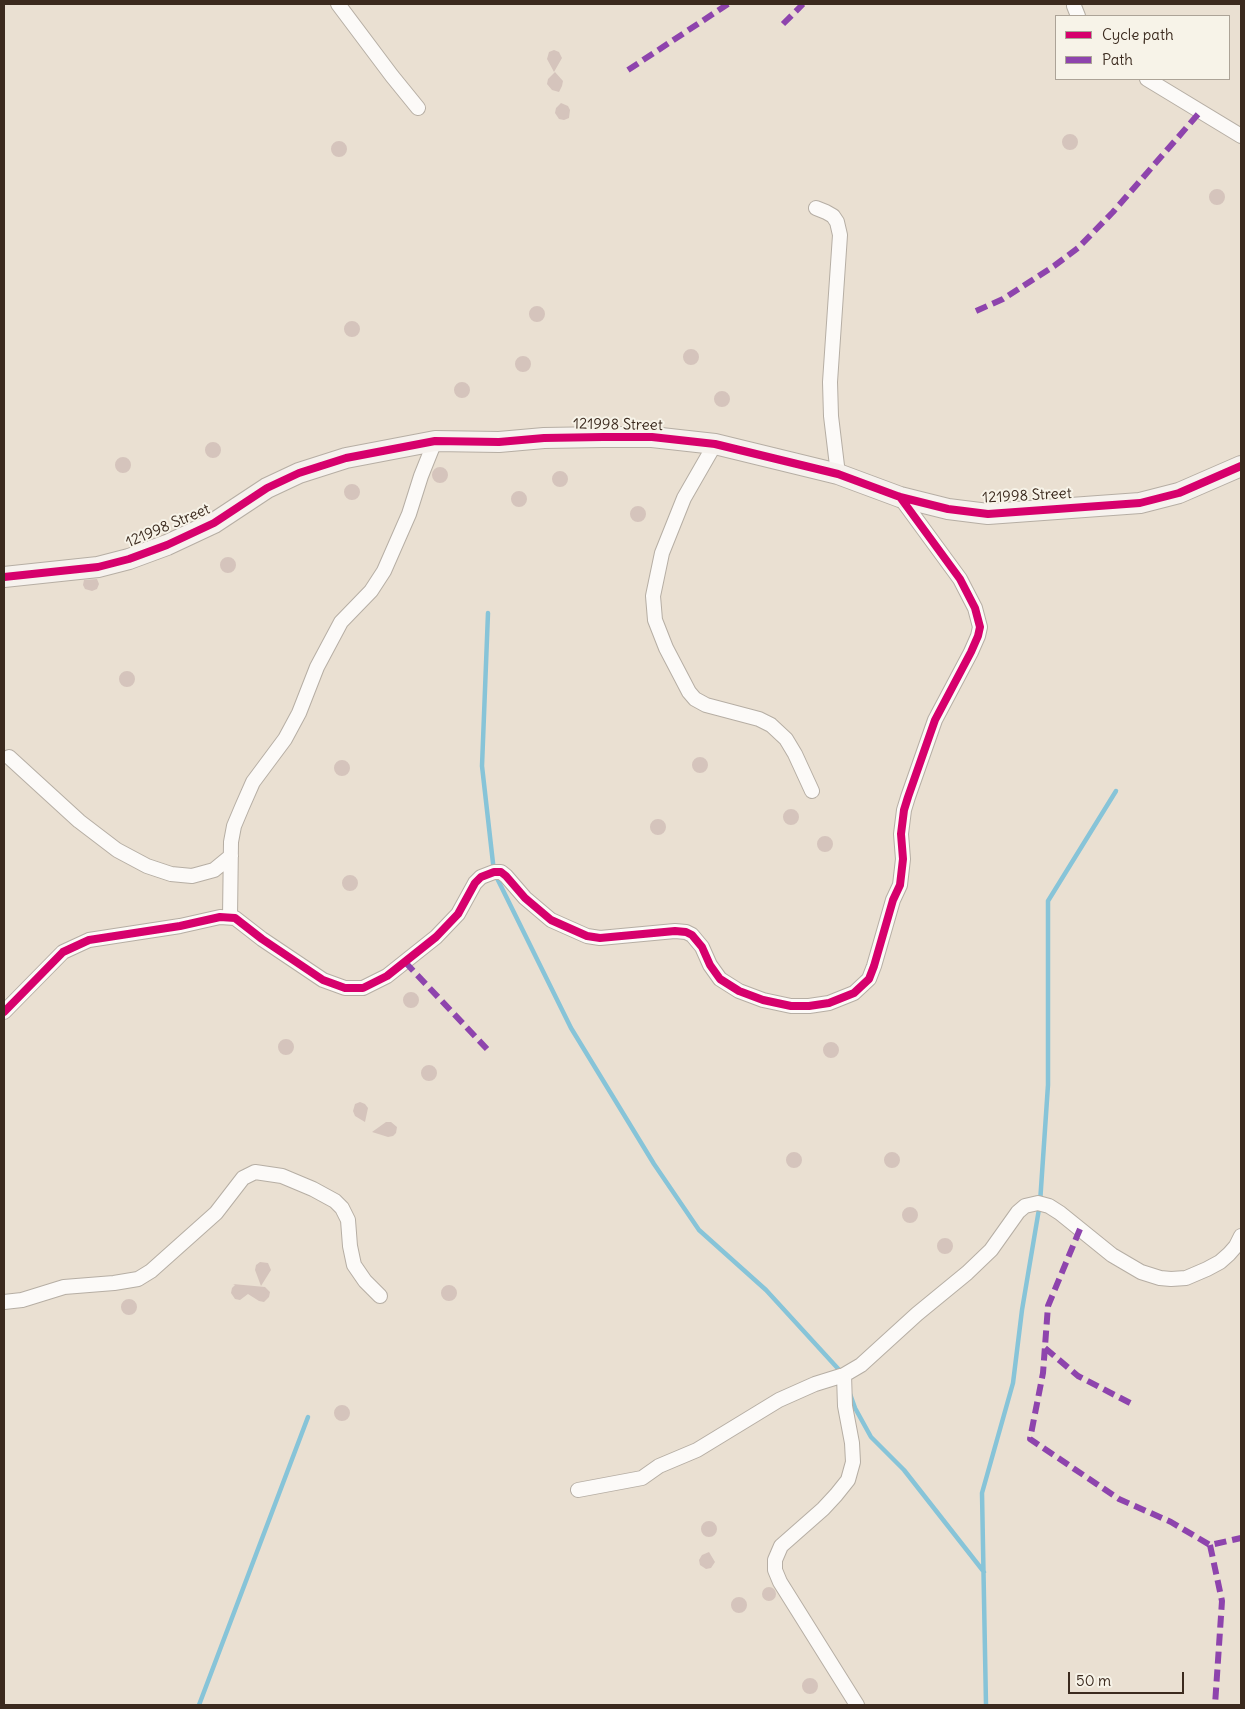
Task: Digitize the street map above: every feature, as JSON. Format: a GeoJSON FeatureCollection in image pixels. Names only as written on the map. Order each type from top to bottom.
{"type":"FeatureCollection","features":[{"type":"Feature","properties":{"kind":"street"},"geometry":{"type":"LineString","coordinates":[[338,4],[418,108]]}},
{"type":"Feature","properties":{"kind":"street"},"geometry":{"type":"LineString","coordinates":[[1150,80],[1241,136]]}},
{"type":"Feature","properties":{"kind":"street"},"geometry":{"type":"LineString","coordinates":[[816,208],[833,216],[837,222],[840,235],[830,382],[831,416],[838,474]]}},
{"type":"Feature","properties":{"kind":"street","name":"121998 Street"},"geometry":{"type":"LineString","coordinates":[[4,577],[98,567],[129,559],[167,545],[214,524],[267,488],[299,473],[346,458],[435,441],[499,442],[544,438],[652,437],[715,444],[838,474],[900,497],[948,509],[988,514],[1140,503],[1179,493],[1241,466]]}},
{"type":"Feature","properties":{"kind":"street"},"geometry":{"type":"LineString","coordinates":[[230,917],[231,856],[234,826],[253,782],[285,739],[302,707],[317,667],[342,622],[371,591],[384,571],[409,514],[435,441]]}},
{"type":"Feature","properties":{"kind":"street"},"geometry":{"type":"LineString","coordinates":[[715,444],[684,498],[662,553],[653,596],[655,620],[666,648],[689,692],[695,699],[706,705],[759,719],[771,725],[786,739],[812,791]]}},
{"type":"Feature","properties":{"kind":"street"},"geometry":{"type":"LineString","coordinates":[[4,1012],[63,952],[89,940],[230,917],[235,918],[262,939],[323,980],[345,988],[363,988],[387,976],[436,937],[458,914],[481,876],[487,873],[500,872],[506,876],[538,911],[551,920],[587,936],[600,938],[675,931],[686,932],[692,935],[702,947],[710,965],[720,980],[739,991],[763,1000],[791,1006],[809,1006],[829,1003],[854,993],[869,979],[881,947],[893,900],[900,884],[903,859],[901,834],[904,810],[908,797],[935,720],[971,652],[980,627],[975,608],[960,578],[900,497]]}},
{"type":"Feature","properties":{"kind":"street"},"geometry":{"type":"LineString","coordinates":[[9,757],[79,821],[117,850],[147,866],[171,874],[192,876],[214,870],[231,856]]}},
{"type":"Feature","properties":{"kind":"street"},"geometry":{"type":"LineString","coordinates":[[4,1302],[22,1300],[64,1287],[138,1279],[151,1271],[216,1213],[243,1178],[255,1172],[282,1176],[313,1189],[342,1208],[348,1220],[350,1246],[358,1273],[380,1296]]}},
{"type":"Feature","properties":{"kind":"street"},"geometry":{"type":"LineString","coordinates":[[578,1490],[642,1478],[659,1466],[698,1450],[779,1400],[815,1384],[844,1375],[861,1365],[991,1250],[1018,1212],[1025,1206],[1038,1203],[1050,1206],[1112,1255],[1141,1272],[1160,1278],[1186,1278],[1193,1275],[1220,1262],[1239,1244]]}},
{"type":"Feature","properties":{"kind":"street"},"geometry":{"type":"LineString","coordinates":[[844,1375],[845,1406],[852,1443],[853,1462],[848,1480],[823,1509],[781,1546],[775,1560],[775,1570],[780,1582],[857,1705]]}},
{"type":"Feature","properties":{"kind":"building"},"geometry":{"type":"Polygon","coordinates":[[[554,50],[559,52],[562,58],[554,72],[547,59],[549,52],[554,50]]]}},
{"type":"Feature","properties":{"kind":"building"},"geometry":{"type":"Polygon","coordinates":[[[555,72],[563,81],[559,92],[552,90],[547,84],[548,79],[555,72]]]}},
{"type":"Feature","properties":{"kind":"building"},"geometry":{"type":"Polygon","coordinates":[[[561,103],[568,106],[570,110],[569,118],[564,120],[559,119],[555,113],[556,108],[561,103]]]}},
{"type":"Feature","properties":{"kind":"building"},"geometry":{"type":"Polygon","coordinates":[[[1070,134],[1078,142],[1070,150],[1062,142],[1070,134]]]}},
{"type":"Feature","properties":{"kind":"building"},"geometry":{"type":"Polygon","coordinates":[[[339,141],[347,149],[339,157],[331,149],[339,141]]]}},
{"type":"Feature","properties":{"kind":"building"},"geometry":{"type":"Polygon","coordinates":[[[1217,189],[1225,197],[1217,205],[1209,197],[1217,189]]]}},
{"type":"Feature","properties":{"kind":"building"},"geometry":{"type":"Polygon","coordinates":[[[537,306],[545,314],[537,322],[529,314],[537,306]]]}},
{"type":"Feature","properties":{"kind":"building"},"geometry":{"type":"Polygon","coordinates":[[[352,321],[360,329],[352,337],[344,329],[352,321]]]}},
{"type":"Feature","properties":{"kind":"building"},"geometry":{"type":"Polygon","coordinates":[[[691,349],[699,357],[691,365],[683,357],[691,349]]]}},
{"type":"Feature","properties":{"kind":"building"},"geometry":{"type":"Polygon","coordinates":[[[523,356],[531,364],[523,372],[515,364],[523,356]]]}},
{"type":"Feature","properties":{"kind":"building"},"geometry":{"type":"Polygon","coordinates":[[[462,382],[470,390],[462,398],[454,390],[462,382]]]}},
{"type":"Feature","properties":{"kind":"building"},"geometry":{"type":"Polygon","coordinates":[[[722,391],[730,399],[722,407],[714,399],[722,391]]]}},
{"type":"Feature","properties":{"kind":"building"},"geometry":{"type":"Polygon","coordinates":[[[213,442],[221,450],[213,458],[205,450],[213,442]]]}},
{"type":"Feature","properties":{"kind":"building"},"geometry":{"type":"Polygon","coordinates":[[[123,457],[131,465],[123,473],[115,465],[123,457]]]}},
{"type":"Feature","properties":{"kind":"building"},"geometry":{"type":"Polygon","coordinates":[[[440,467],[448,475],[440,483],[432,475],[440,467]]]}},
{"type":"Feature","properties":{"kind":"building"},"geometry":{"type":"Polygon","coordinates":[[[560,471],[568,479],[560,487],[552,479],[560,471]]]}},
{"type":"Feature","properties":{"kind":"building"},"geometry":{"type":"Polygon","coordinates":[[[352,484],[360,492],[352,500],[344,492],[352,484]]]}},
{"type":"Feature","properties":{"kind":"building"},"geometry":{"type":"Polygon","coordinates":[[[519,491],[527,499],[519,507],[511,499],[519,491]]]}},
{"type":"Feature","properties":{"kind":"building"},"geometry":{"type":"Polygon","coordinates":[[[638,506],[646,514],[638,522],[630,514],[638,506]]]}},
{"type":"Feature","properties":{"kind":"building"},"geometry":{"type":"Polygon","coordinates":[[[228,557],[236,565],[228,573],[220,565],[228,557]]]}},
{"type":"Feature","properties":{"kind":"building"},"geometry":{"type":"Polygon","coordinates":[[[97,579],[99,584],[97,589],[92,591],[85,589],[83,585],[84,580],[97,579]]]}},
{"type":"Feature","properties":{"kind":"building"},"geometry":{"type":"Polygon","coordinates":[[[127,671],[135,679],[127,687],[119,679],[127,671]]]}},
{"type":"Feature","properties":{"kind":"building"},"geometry":{"type":"Polygon","coordinates":[[[700,757],[708,765],[700,773],[692,765],[700,757]]]}},
{"type":"Feature","properties":{"kind":"building"},"geometry":{"type":"Polygon","coordinates":[[[342,760],[350,768],[342,776],[334,768],[342,760]]]}},
{"type":"Feature","properties":{"kind":"building"},"geometry":{"type":"Polygon","coordinates":[[[791,809],[799,817],[791,825],[783,817],[791,809]]]}},
{"type":"Feature","properties":{"kind":"building"},"geometry":{"type":"Polygon","coordinates":[[[658,819],[666,827],[658,835],[650,827],[658,819]]]}},
{"type":"Feature","properties":{"kind":"building"},"geometry":{"type":"Polygon","coordinates":[[[825,836],[833,844],[825,852],[817,844],[825,836]]]}},
{"type":"Feature","properties":{"kind":"building"},"geometry":{"type":"Polygon","coordinates":[[[350,875],[358,883],[350,891],[342,883],[350,875]]]}},
{"type":"Feature","properties":{"kind":"building"},"geometry":{"type":"Polygon","coordinates":[[[411,992],[419,1000],[411,1008],[403,1000],[411,992]]]}},
{"type":"Feature","properties":{"kind":"building"},"geometry":{"type":"Polygon","coordinates":[[[286,1039],[294,1047],[286,1055],[278,1047],[286,1039]]]}},
{"type":"Feature","properties":{"kind":"building"},"geometry":{"type":"Polygon","coordinates":[[[831,1042],[839,1050],[831,1058],[823,1050],[831,1042]]]}},
{"type":"Feature","properties":{"kind":"building"},"geometry":{"type":"Polygon","coordinates":[[[429,1065],[437,1073],[429,1081],[421,1073],[429,1065]]]}},
{"type":"Feature","properties":{"kind":"building"},"geometry":{"type":"Polygon","coordinates":[[[360,1102],[368,1108],[365,1122],[355,1116],[353,1111],[355,1104],[360,1102]]]}},
{"type":"Feature","properties":{"kind":"building"},"geometry":{"type":"Polygon","coordinates":[[[386,1122],[391,1122],[397,1127],[396,1133],[393,1136],[388,1137],[372,1132],[386,1122]]]}},
{"type":"Feature","properties":{"kind":"building"},"geometry":{"type":"Polygon","coordinates":[[[794,1152],[802,1160],[794,1168],[786,1160],[794,1152]]]}},
{"type":"Feature","properties":{"kind":"building"},"geometry":{"type":"Polygon","coordinates":[[[892,1152],[900,1160],[892,1168],[884,1160],[892,1152]]]}},
{"type":"Feature","properties":{"kind":"building"},"geometry":{"type":"Polygon","coordinates":[[[910,1207],[918,1215],[910,1223],[902,1215],[910,1207]]]}},
{"type":"Feature","properties":{"kind":"building"},"geometry":{"type":"Polygon","coordinates":[[[945,1238],[953,1246],[945,1254],[937,1246],[945,1238]]]}},
{"type":"Feature","properties":{"kind":"building"},"geometry":{"type":"Polygon","coordinates":[[[260,1262],[268,1263],[271,1270],[261,1286],[255,1270],[256,1265],[260,1262]]]}},
{"type":"Feature","properties":{"kind":"building"},"geometry":{"type":"Polygon","coordinates":[[[233,1284],[265,1287],[270,1292],[269,1297],[264,1302],[248,1294],[240,1300],[235,1299],[231,1293],[235,1285],[233,1284]]]}},
{"type":"Feature","properties":{"kind":"building"},"geometry":{"type":"Polygon","coordinates":[[[449,1285],[457,1293],[449,1301],[441,1293],[449,1285]]]}},
{"type":"Feature","properties":{"kind":"building"},"geometry":{"type":"Polygon","coordinates":[[[129,1299],[137,1307],[129,1315],[121,1307],[129,1299]]]}},
{"type":"Feature","properties":{"kind":"building"},"geometry":{"type":"Polygon","coordinates":[[[342,1405],[350,1413],[342,1421],[334,1413],[342,1405]]]}},
{"type":"Feature","properties":{"kind":"building"},"geometry":{"type":"Polygon","coordinates":[[[709,1521],[717,1529],[709,1537],[701,1529],[709,1521]]]}},
{"type":"Feature","properties":{"kind":"building"},"geometry":{"type":"Polygon","coordinates":[[[709,1552],[715,1562],[711,1568],[706,1569],[700,1565],[699,1560],[702,1555],[709,1552]]]}},
{"type":"Feature","properties":{"kind":"building"},"geometry":{"type":"Polygon","coordinates":[[[766,1587],[772,1587],[776,1594],[772,1601],[766,1601],[762,1597],[762,1591],[766,1587]]]}},
{"type":"Feature","properties":{"kind":"building"},"geometry":{"type":"Polygon","coordinates":[[[739,1597],[745,1599],[747,1605],[745,1611],[739,1613],[733,1611],[731,1605],[733,1599],[739,1597]]]}},
{"type":"Feature","properties":{"kind":"building"},"geometry":{"type":"Polygon","coordinates":[[[810,1678],[818,1686],[810,1694],[802,1686],[810,1678]]]}},
{"type":"Feature","properties":{"kind":"waterway"},"geometry":{"type":"LineString","coordinates":[[488,613],[482,766],[494,872],[571,1028],[654,1164],[699,1230],[766,1290],[842,1373]]}},
{"type":"Feature","properties":{"kind":"waterway"},"geometry":{"type":"LineString","coordinates":[[986,1705],[982,1493],[1013,1383],[1022,1310],[1040,1203],[1048,1085],[1048,901],[1116,791]]}},
{"type":"Feature","properties":{"kind":"waterway"},"geometry":{"type":"LineString","coordinates":[[850,1394],[855,1408],[871,1437],[904,1470],[984,1572]]}},
{"type":"Feature","properties":{"kind":"waterway"},"geometry":{"type":"LineString","coordinates":[[199,1705],[308,1417]]}},
{"type":"Feature","properties":{"kind":"marked path"},"geometry":{"type":"LineString","coordinates":[[628,70],[728,4]]}},
{"type":"Feature","properties":{"kind":"marked path"},"geometry":{"type":"LineString","coordinates":[[783,24],[803,4]]}},
{"type":"Feature","properties":{"kind":"marked path"},"geometry":{"type":"LineString","coordinates":[[976,311],[1003,299],[1078,248],[1113,212],[1200,112]]}},
{"type":"Feature","properties":{"kind":"marked path"},"geometry":{"type":"LineString","coordinates":[[405,962],[487,1049]]}},
{"type":"Feature","properties":{"kind":"marked path"},"geometry":{"type":"LineString","coordinates":[[1080,1229],[1048,1306],[1043,1373],[1030,1439],[1119,1499],[1171,1522],[1210,1545],[1241,1538]]}},
{"type":"Feature","properties":{"kind":"marked path"},"geometry":{"type":"LineString","coordinates":[[1045,1348],[1078,1376],[1134,1405]]}},
{"type":"Feature","properties":{"kind":"marked path"},"geometry":{"type":"LineString","coordinates":[[1210,1545],[1222,1601],[1215,1705]]}},
{"type":"Feature","properties":{"kind":"cycle path"},"geometry":{"type":"LineString","coordinates":[[4,577],[98,567],[129,559],[167,545],[214,523],[267,488],[299,473],[346,458],[435,441],[499,442],[544,438],[652,437],[715,444],[838,474],[900,497],[948,509],[988,514],[1140,503],[1179,493],[1241,466]]}},
{"type":"Feature","properties":{"kind":"cycle path"},"geometry":{"type":"LineString","coordinates":[[4,1012],[63,952],[89,940],[180,926],[220,917],[235,918],[262,939],[323,980],[345,988],[363,988],[387,976],[436,937],[458,914],[475,883],[481,877],[494,872],[501,872],[506,876],[525,898],[551,920],[587,936],[600,938],[675,931],[686,932],[692,935],[702,947],[710,965],[720,979],[739,991],[763,1000],[791,1006],[809,1006],[829,1003],[854,993],[869,979],[893,900],[900,885],[903,859],[901,834],[904,810],[908,797],[935,720],[971,652],[980,627],[975,608],[960,579],[900,497]]}}]}
